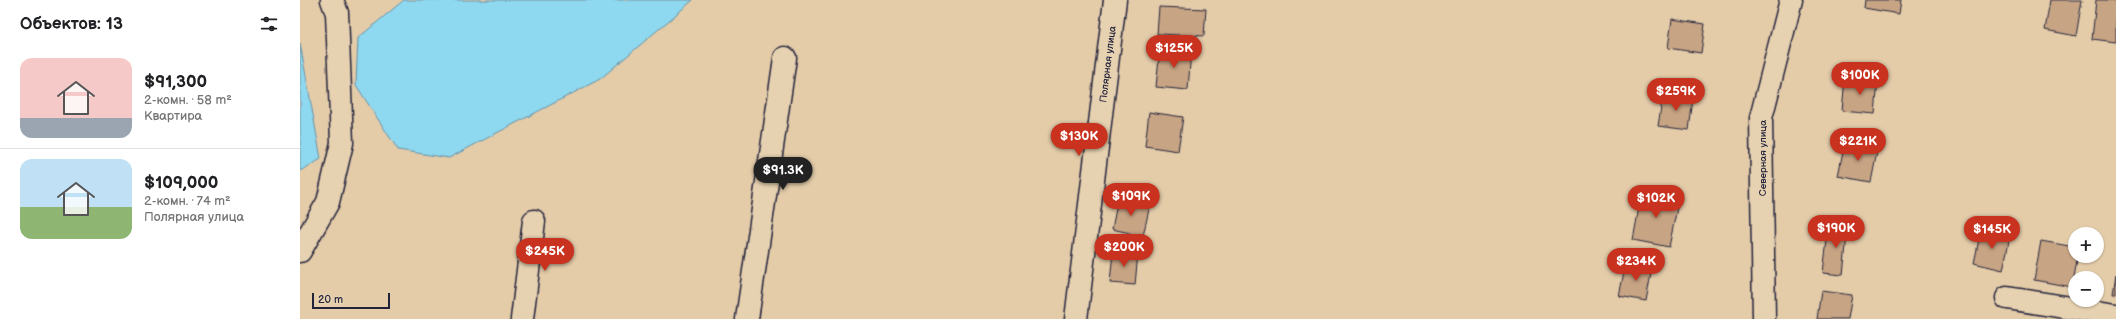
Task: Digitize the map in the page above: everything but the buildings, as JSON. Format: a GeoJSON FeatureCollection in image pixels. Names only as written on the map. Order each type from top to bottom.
{"type":"FeatureCollection","features":[{"type":"Feature","properties":{"kind":"street"},"geometry":{"type":"LineString","coordinates":[[300,251],[328,202],[342,143],[337,13],[332,0]]}},
{"type":"Feature","properties":{"kind":"street","name":"Полярная улица"},"geometry":{"type":"LineString","coordinates":[[1076,319],[1115,0]]}},
{"type":"Feature","properties":{"kind":"street","name":"Северная улица"},"geometry":{"type":"LineString","coordinates":[[1764,319],[1761,118],[1791,0]]}},
{"type":"Feature","properties":{"kind":"street"},"geometry":{"type":"LineString","coordinates":[[747,319],[785,58]]}},
{"type":"Feature","properties":{"kind":"street"},"geometry":{"type":"LineString","coordinates":[[522,319],[534,222]]}},
{"type":"Feature","properties":{"kind":"street"},"geometry":{"type":"LineString","coordinates":[[2007,298],[2116,315]]}},
{"type":"Feature","properties":{"kind":"water"},"geometry":{"type":"Polygon","coordinates":[[[404,0],[693,0],[600,79],[449,158],[398,150],[356,85],[358,38],[404,0]]]}},
{"type":"Feature","properties":{"kind":"water"},"geometry":{"type":"Polygon","coordinates":[[[300,43],[321,159],[300,171],[300,43]]]}}]}
